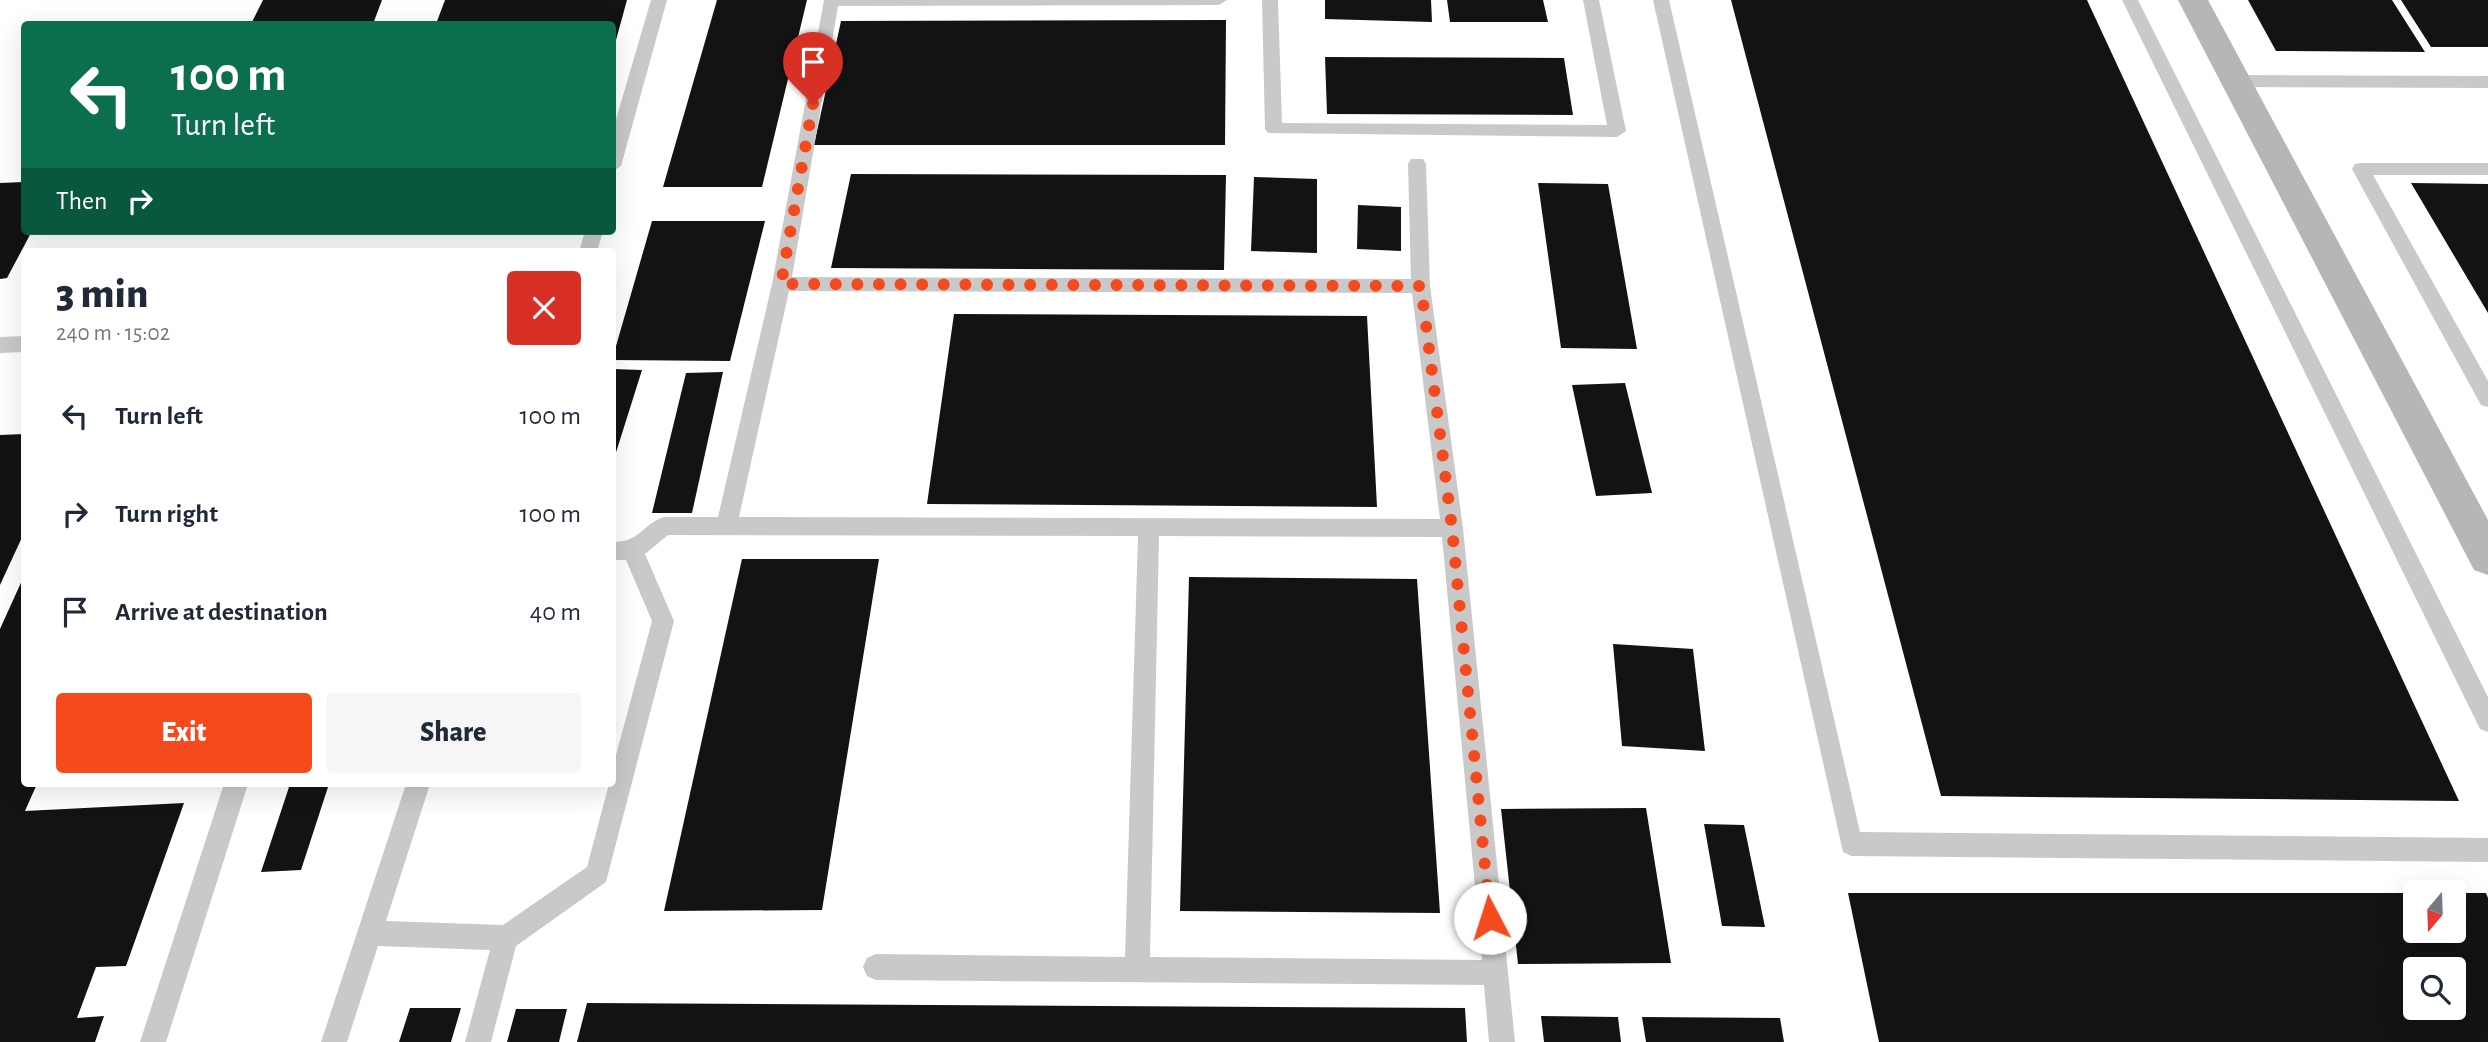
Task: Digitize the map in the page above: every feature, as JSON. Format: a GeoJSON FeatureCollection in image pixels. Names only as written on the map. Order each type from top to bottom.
{"type":"FeatureCollection","features":[{"type":"Feature","properties":{"kind":"street"},"geometry":{"type":"LineString","coordinates":[[2193,0],[2488,558]]}},
{"type":"Feature","properties":{"kind":"lane"},"geometry":{"type":"LineString","coordinates":[[616,152],[659,0]]}},
{"type":"Feature","properties":{"kind":"lane"},"geometry":{"type":"LineString","coordinates":[[726,527],[781,284],[831,1],[1219,0]]}},
{"type":"Feature","properties":{"kind":"lane"},"geometry":{"type":"LineString","coordinates":[[1270,0],[1274,129],[1617,131],[1591,0]]}},
{"type":"Feature","properties":{"kind":"lane"},"geometry":{"type":"LineString","coordinates":[[1661,0],[1851,844],[2488,850]]}},
{"type":"Feature","properties":{"kind":"lane"},"geometry":{"type":"LineString","coordinates":[[2130,0],[2488,720]]}},
{"type":"Feature","properties":{"kind":"lane"},"geometry":{"type":"LineString","coordinates":[[2236,81],[2488,82]]}},
{"type":"Feature","properties":{"kind":"lane"},"geometry":{"type":"LineString","coordinates":[[1417,164],[1421,286],[1452,528],[1502,1042]]}},
{"type":"Feature","properties":{"kind":"lane"},"geometry":{"type":"LineString","coordinates":[[2488,169],[2361,169],[2488,399]]}},
{"type":"Feature","properties":{"kind":"lane"},"geometry":{"type":"LineString","coordinates":[[781,284],[1421,286]]}},
{"type":"Feature","properties":{"kind":"lane"},"geometry":{"type":"LineString","coordinates":[[0,345],[21,344]]}},
{"type":"Feature","properties":{"kind":"lane"},"geometry":{"type":"LineString","coordinates":[[370,933],[506,938],[597,874],[663,621],[623,551],[664,526],[1452,528]]}},
{"type":"Feature","properties":{"kind":"lane"},"geometry":{"type":"LineString","coordinates":[[1137,970],[1149,528]]}},
{"type":"Feature","properties":{"kind":"lane"},"geometry":{"type":"LineString","coordinates":[[153,1042],[235,787]]}},
{"type":"Feature","properties":{"kind":"lane"},"geometry":{"type":"LineString","coordinates":[[334,1042],[417,787]]}},
{"type":"Feature","properties":{"kind":"lane"},"geometry":{"type":"LineString","coordinates":[[478,1042],[506,938]]}},
{"type":"Feature","properties":{"kind":"lane"},"geometry":{"type":"LineString","coordinates":[[876,967],[1496,973]]}},
{"type":"Feature","properties":{"kind":"building"},"geometry":{"type":"Polygon","coordinates":[[[263,0],[382,0],[374,21],[252,21],[263,0]]]}},
{"type":"Feature","properties":{"kind":"building"},"geometry":{"type":"Polygon","coordinates":[[[445,0],[627,0],[616,40],[616,21],[437,21],[445,0]]]}},
{"type":"Feature","properties":{"kind":"building"},"geometry":{"type":"Polygon","coordinates":[[[717,0],[807,0],[762,187],[663,187],[717,0]]]}},
{"type":"Feature","properties":{"kind":"building"},"geometry":{"type":"Polygon","coordinates":[[[1325,0],[1431,0],[1432,22],[1325,19],[1325,0]]]}},
{"type":"Feature","properties":{"kind":"building"},"geometry":{"type":"Polygon","coordinates":[[[1447,0],[1543,0],[1548,22],[1450,22],[1447,0]]]}},
{"type":"Feature","properties":{"kind":"building"},"geometry":{"type":"Polygon","coordinates":[[[1731,0],[2087,0],[2459,801],[1941,796],[1731,0]]]}},
{"type":"Feature","properties":{"kind":"building"},"geometry":{"type":"Polygon","coordinates":[[[2248,0],[2392,0],[2425,52],[2276,51],[2248,0]]]}},
{"type":"Feature","properties":{"kind":"building"},"geometry":{"type":"Polygon","coordinates":[[[2401,0],[2488,0],[2488,47],[2431,47],[2401,0]]]}},
{"type":"Feature","properties":{"kind":"building"},"geometry":{"type":"Polygon","coordinates":[[[1226,20],[1225,145],[814,145],[841,21],[1226,20]]]}},
{"type":"Feature","properties":{"kind":"building"},"geometry":{"type":"Polygon","coordinates":[[[1325,57],[1564,58],[1573,115],[1327,114],[1325,57]]]}},
{"type":"Feature","properties":{"kind":"building"},"geometry":{"type":"Polygon","coordinates":[[[851,174],[1226,175],[1224,270],[831,268],[851,174]]]}},
{"type":"Feature","properties":{"kind":"building"},"geometry":{"type":"Polygon","coordinates":[[[1254,177],[1317,179],[1317,253],[1251,251],[1254,177]]]}},
{"type":"Feature","properties":{"kind":"building"},"geometry":{"type":"Polygon","coordinates":[[[21,182],[21,235],[30,235],[7,278],[0,279],[0,183],[21,182]]]}},
{"type":"Feature","properties":{"kind":"building"},"geometry":{"type":"Polygon","coordinates":[[[1538,183],[1608,184],[1637,349],[1561,348],[1538,183]]]}},
{"type":"Feature","properties":{"kind":"building"},"geometry":{"type":"Polygon","coordinates":[[[2411,183],[2488,184],[2488,313],[2411,183]]]}},
{"type":"Feature","properties":{"kind":"building"},"geometry":{"type":"Polygon","coordinates":[[[1358,205],[1401,207],[1401,251],[1357,249],[1358,205]]]}},
{"type":"Feature","properties":{"kind":"building"},"geometry":{"type":"Polygon","coordinates":[[[652,221],[765,221],[730,361],[616,360],[616,346],[652,221]]]}},
{"type":"Feature","properties":{"kind":"building"},"geometry":{"type":"Polygon","coordinates":[[[954,314],[1367,316],[1377,507],[927,504],[954,314]]]}},
{"type":"Feature","properties":{"kind":"building"},"geometry":{"type":"Polygon","coordinates":[[[616,369],[642,370],[616,452],[616,369]]]}},
{"type":"Feature","properties":{"kind":"building"},"geometry":{"type":"Polygon","coordinates":[[[723,372],[692,513],[652,513],[686,373],[723,372]]]}},
{"type":"Feature","properties":{"kind":"building"},"geometry":{"type":"Polygon","coordinates":[[[1625,383],[1652,493],[1596,496],[1572,385],[1625,383]]]}},
{"type":"Feature","properties":{"kind":"building"},"geometry":{"type":"Polygon","coordinates":[[[21,434],[21,540],[0,585],[0,435],[21,434]]]}},
{"type":"Feature","properties":{"kind":"building"},"geometry":{"type":"Polygon","coordinates":[[[742,559],[879,559],[822,910],[664,911],[742,559]]]}},
{"type":"Feature","properties":{"kind":"building"},"geometry":{"type":"Polygon","coordinates":[[[1189,577],[1417,579],[1440,913],[1180,911],[1189,577]]]}},
{"type":"Feature","properties":{"kind":"building"},"geometry":{"type":"Polygon","coordinates":[[[21,583],[21,787],[36,787],[25,811],[184,803],[126,966],[96,967],[77,1018],[104,1016],[95,1042],[0,1042],[0,629],[21,583]]]}},
{"type":"Feature","properties":{"kind":"building"},"geometry":{"type":"Polygon","coordinates":[[[1613,644],[1693,649],[1705,751],[1622,746],[1613,644]]]}},
{"type":"Feature","properties":{"kind":"building"},"geometry":{"type":"Polygon","coordinates":[[[289,787],[328,787],[301,870],[261,872],[289,787]]]}},
{"type":"Feature","properties":{"kind":"building"},"geometry":{"type":"Polygon","coordinates":[[[1646,808],[1671,963],[1518,964],[1501,809],[1646,808]]]}},
{"type":"Feature","properties":{"kind":"building"},"geometry":{"type":"Polygon","coordinates":[[[1704,824],[1744,825],[1765,927],[1722,926],[1704,824]]]}},
{"type":"Feature","properties":{"kind":"building"},"geometry":{"type":"Polygon","coordinates":[[[1848,893],[2403,893],[2403,943],[2466,943],[2466,893],[2486,893],[2488,1042],[1879,1042],[1848,893]]]}},
{"type":"Feature","properties":{"kind":"building"},"geometry":{"type":"Polygon","coordinates":[[[587,1003],[1465,1008],[1467,1042],[577,1042],[587,1003]]]}},
{"type":"Feature","properties":{"kind":"building"},"geometry":{"type":"Polygon","coordinates":[[[410,1008],[461,1008],[451,1042],[399,1042],[410,1008]]]}},
{"type":"Feature","properties":{"kind":"building"},"geometry":{"type":"Polygon","coordinates":[[[516,1009],[567,1009],[559,1042],[507,1042],[516,1009]]]}},
{"type":"Feature","properties":{"kind":"building"},"geometry":{"type":"Polygon","coordinates":[[[1541,1016],[1618,1017],[1621,1042],[1544,1042],[1541,1016]]]}},
{"type":"Feature","properties":{"kind":"building"},"geometry":{"type":"Polygon","coordinates":[[[1642,1017],[1780,1018],[1784,1042],[1646,1042],[1642,1017]]]}},
{"type":"Feature","properties":{"kind":"route"},"geometry":{"type":"LineString","coordinates":[[813,104],[781,284],[1421,286],[1452,528],[1490,918]]}}]}
